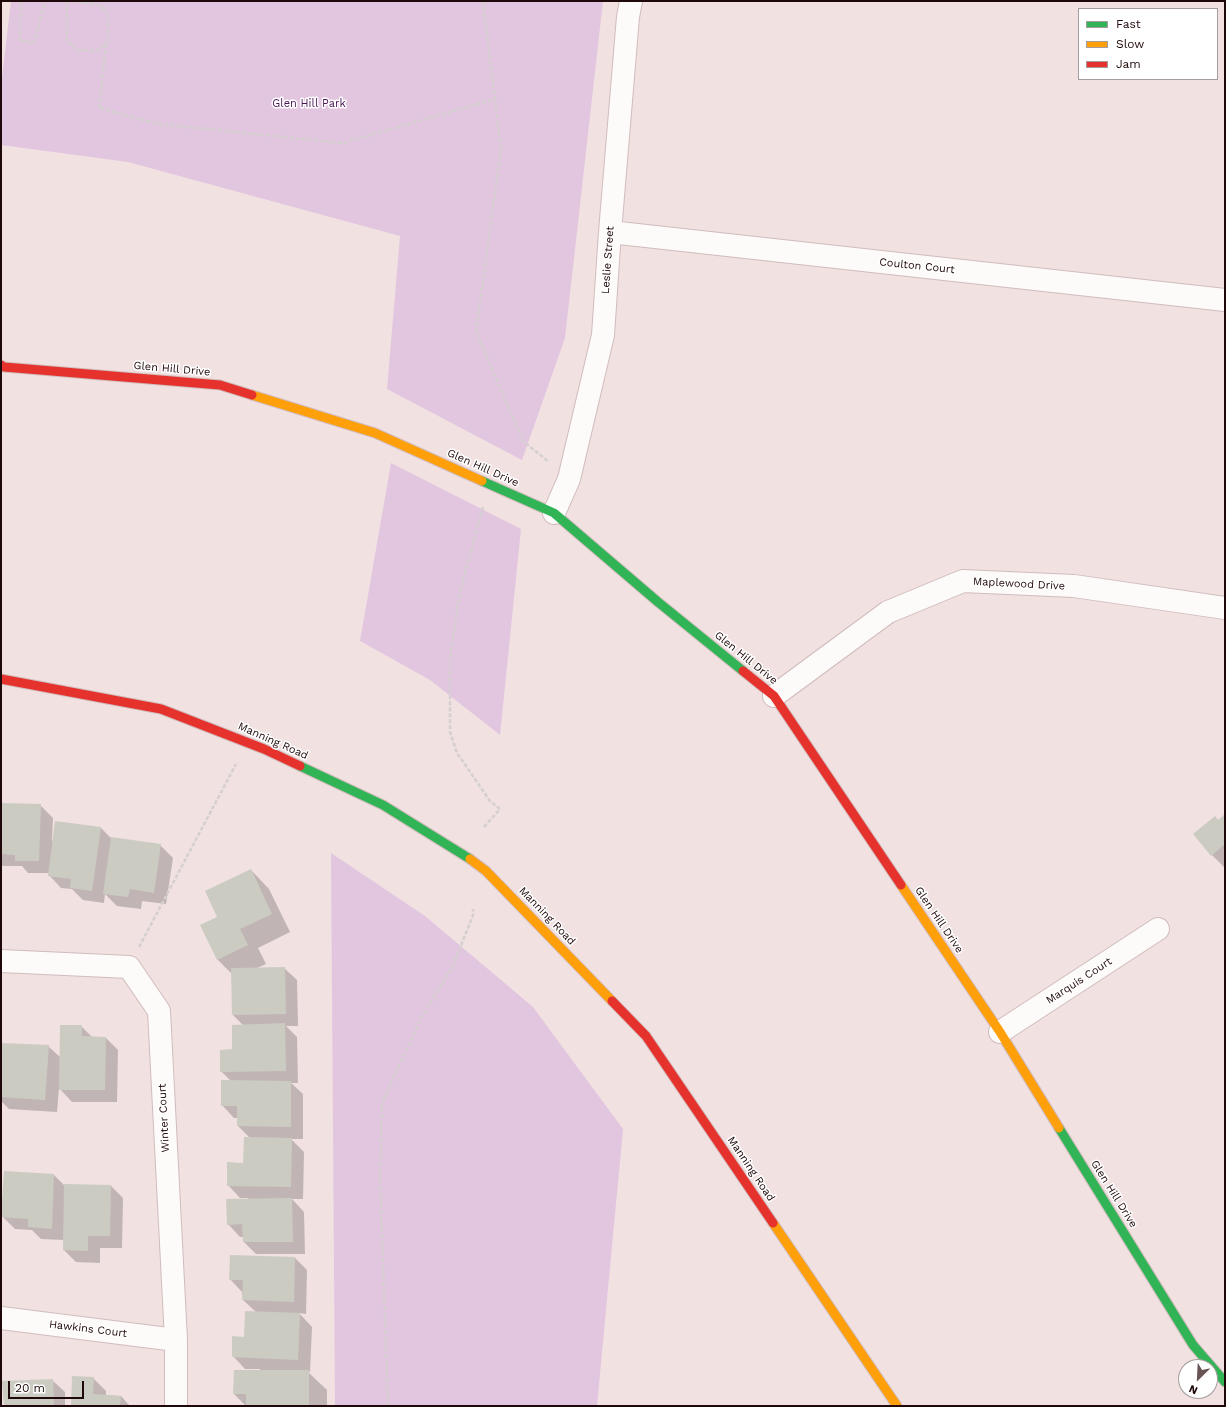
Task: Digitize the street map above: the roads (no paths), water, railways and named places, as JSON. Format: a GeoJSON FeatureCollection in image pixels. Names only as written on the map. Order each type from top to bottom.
{"type":"FeatureCollection","features":[{"type":"Feature","properties":{"kind":"street","name":"Leslie Street"},"geometry":{"type":"LineString","coordinates":[[554,513],[569,479],[603,335],[628,17],[631,1]]}},
{"type":"Feature","properties":{"kind":"street","name":"Coulton Court"},"geometry":{"type":"LineString","coordinates":[[610,232],[1225,300]]}},
{"type":"Feature","properties":{"kind":"street","name":"Glen Hill Drive"},"geometry":{"type":"LineString","coordinates":[[1,365],[4,367],[220,385],[375,433],[554,513],[658,602],[774,696],[1000,1032],[1193,1345],[1225,1382]]}},
{"type":"Feature","properties":{"kind":"street","name":"Maplewood Drive"},"geometry":{"type":"LineString","coordinates":[[774,696],[888,612],[963,581],[1074,586],[1225,608]]}},
{"type":"Feature","properties":{"kind":"street","name":"Manning Road"},"geometry":{"type":"LineString","coordinates":[[1,679],[161,709],[254,745],[383,805],[466,856],[486,871],[646,1036],[897,1406]]}},
{"type":"Feature","properties":{"kind":"street","name":"Marquis Court"},"geometry":{"type":"LineString","coordinates":[[1000,1032],[1158,929]]}},
{"type":"Feature","properties":{"kind":"street","name":"Winter Court"},"geometry":{"type":"LineString","coordinates":[[1,961],[129,967],[159,1011],[176,1340],[176,1406]]}},
{"type":"Feature","properties":{"kind":"street","name":"Hawkins Court"},"geometry":{"type":"LineString","coordinates":[[1,1318],[176,1340]]}},
{"type":"Feature","properties":{"kind":"park label","name":"Glen Hill Park"},"geometry":{"type":"Point","coordinates":[309,104]}}]}
